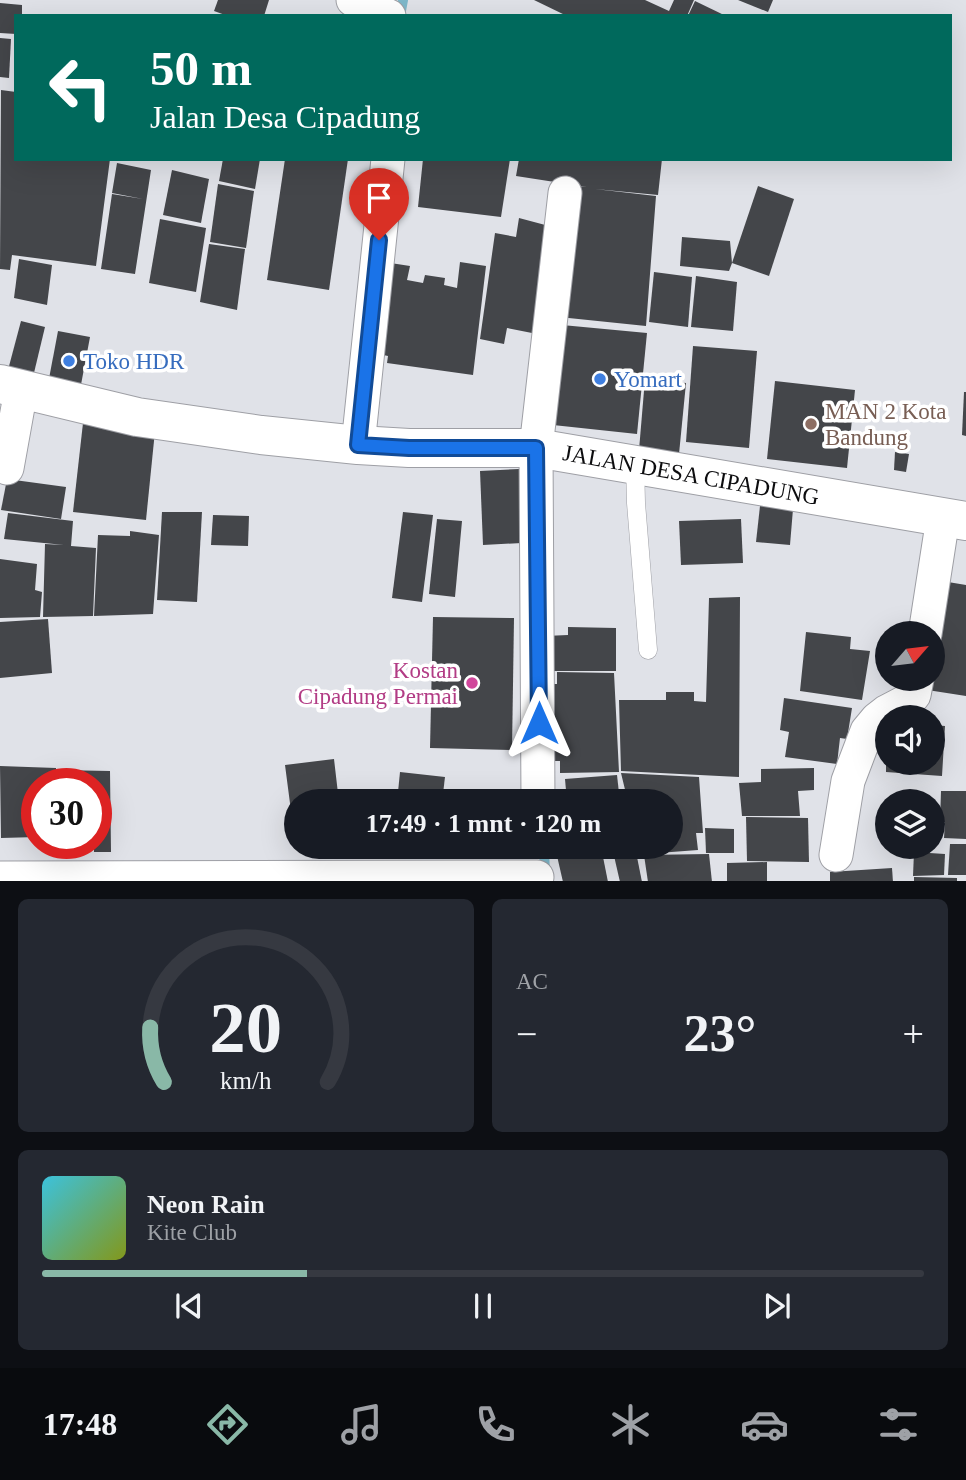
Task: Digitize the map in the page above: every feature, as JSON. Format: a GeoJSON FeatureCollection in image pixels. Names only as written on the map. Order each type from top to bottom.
{"type":"FeatureCollection","features":[{"type":"Feature","properties":{"kind":"street"},"geometry":{"type":"LineString","coordinates":[[353,0],[384,14]]}},
{"type":"Feature","properties":{"kind":"street"},"geometry":{"type":"LineString","coordinates":[[358,445],[388,161]]}},
{"type":"Feature","properties":{"kind":"street"},"geometry":{"type":"LineString","coordinates":[[538,789],[536,448],[565,193]]}},
{"type":"Feature","properties":{"kind":"street"},"geometry":{"type":"LineString","coordinates":[[7,468],[11,387]]}},
{"type":"Feature","properties":{"kind":"street","name":"JALAN DESA CIPADUNG"},"geometry":{"type":"LineString","coordinates":[[11,387],[137,417],[261,435],[409,448],[536,448],[955,520]]}},
{"type":"Feature","properties":{"kind":"street"},"geometry":{"type":"LineString","coordinates":[[928,621],[955,520]]}},
{"type":"Feature","properties":{"kind":"street"},"geometry":{"type":"LineString","coordinates":[[836,855],[848,781],[867,731],[886,712],[909,700],[915,691]]}},
{"type":"Feature","properties":{"kind":"street"},"geometry":{"type":"LineString","coordinates":[[0,878],[537,869]]}},
{"type":"Feature","properties":{"kind":"lane"},"geometry":{"type":"LineString","coordinates":[[635,464],[648,650]]}},
{"type":"Feature","properties":{"kind":"building"},"geometry":{"type":"Polygon","coordinates":[[[218,0],[269,0],[265,14],[222,14],[214,11],[218,0]]]}},
{"type":"Feature","properties":{"kind":"building"},"geometry":{"type":"Polygon","coordinates":[[[534,0],[645,0],[669,11],[674,0],[694,0],[688,14],[563,14],[534,0]]]}},
{"type":"Feature","properties":{"kind":"building"},"geometry":{"type":"Polygon","coordinates":[[[738,0],[773,0],[768,12],[738,0]]]}},
{"type":"Feature","properties":{"kind":"building"},"geometry":{"type":"Polygon","coordinates":[[[695,1],[722,14],[689,14],[695,1]]]}},
{"type":"Feature","properties":{"kind":"building"},"geometry":{"type":"Polygon","coordinates":[[[0,3],[22,5],[22,14],[14,14],[14,34],[0,33],[0,3]]]}},
{"type":"Feature","properties":{"kind":"building"},"geometry":{"type":"Polygon","coordinates":[[[0,38],[11,39],[9,78],[0,77],[0,38]]]}},
{"type":"Feature","properties":{"kind":"building"},"geometry":{"type":"Polygon","coordinates":[[[1,90],[14,92],[14,161],[110,161],[96,266],[12,255],[10,270],[0,269],[1,90]]]}},
{"type":"Feature","properties":{"kind":"building"},"geometry":{"type":"Polygon","coordinates":[[[223,161],[260,161],[255,189],[219,181],[223,161]]]}},
{"type":"Feature","properties":{"kind":"building"},"geometry":{"type":"Polygon","coordinates":[[[285,161],[348,161],[329,290],[267,280],[285,161]]]}},
{"type":"Feature","properties":{"kind":"building"},"geometry":{"type":"Polygon","coordinates":[[[423,161],[510,161],[501,217],[418,207],[423,161]]]}},
{"type":"Feature","properties":{"kind":"building"},"geometry":{"type":"Polygon","coordinates":[[[519,161],[662,161],[658,195],[595,189],[656,196],[646,326],[559,317],[577,186],[587,187],[516,176],[519,161]]]}},
{"type":"Feature","properties":{"kind":"building"},"geometry":{"type":"Polygon","coordinates":[[[117,163],[151,170],[135,274],[101,269],[112,194],[143,199],[112,193],[117,163]]]}},
{"type":"Feature","properties":{"kind":"building"},"geometry":{"type":"Polygon","coordinates":[[[172,170],[209,179],[201,223],[163,215],[172,170]]]}},
{"type":"Feature","properties":{"kind":"building"},"geometry":{"type":"Polygon","coordinates":[[[218,184],[254,191],[246,248],[210,242],[218,184]]]}},
{"type":"Feature","properties":{"kind":"building"},"geometry":{"type":"Polygon","coordinates":[[[758,186],[794,199],[769,276],[732,263],[758,186]]]}},
{"type":"Feature","properties":{"kind":"building"},"geometry":{"type":"Polygon","coordinates":[[[519,218],[549,226],[532,333],[507,328],[504,344],[480,339],[495,233],[516,237],[519,218]]]}},
{"type":"Feature","properties":{"kind":"building"},"geometry":{"type":"Polygon","coordinates":[[[160,219],[206,228],[196,292],[149,283],[160,219]]]}},
{"type":"Feature","properties":{"kind":"building"},"geometry":{"type":"Polygon","coordinates":[[[682,237],[730,241],[732,263],[729,271],[680,266],[682,237]]]}},
{"type":"Feature","properties":{"kind":"building"},"geometry":{"type":"Polygon","coordinates":[[[209,244],[245,249],[237,310],[200,302],[209,244]]]}},
{"type":"Feature","properties":{"kind":"building"},"geometry":{"type":"Polygon","coordinates":[[[19,259],[52,265],[47,305],[14,298],[19,259]]]}},
{"type":"Feature","properties":{"kind":"building"},"geometry":{"type":"Polygon","coordinates":[[[384,262],[410,266],[407,280],[423,283],[425,275],[445,278],[444,285],[457,288],[460,262],[486,266],[473,375],[387,363],[388,356],[374,353],[384,262]]]}},
{"type":"Feature","properties":{"kind":"building"},"geometry":{"type":"Polygon","coordinates":[[[654,272],[692,277],[688,327],[649,322],[654,272]]]}},
{"type":"Feature","properties":{"kind":"building"},"geometry":{"type":"Polygon","coordinates":[[[696,276],[737,282],[733,331],[691,327],[696,276]]]}},
{"type":"Feature","properties":{"kind":"building"},"geometry":{"type":"Polygon","coordinates":[[[21,321],[45,327],[33,377],[8,370],[21,321]]]}},
{"type":"Feature","properties":{"kind":"building","name":"Yomart"},"geometry":{"type":"Polygon","coordinates":[[[562,325],[647,333],[637,434],[553,425],[562,325]]]}},
{"type":"Feature","properties":{"kind":"building","name":"Toko HDR"},"geometry":{"type":"Polygon","coordinates":[[[58,331],[90,337],[80,390],[48,384],[58,331]]]}},
{"type":"Feature","properties":{"kind":"building"},"geometry":{"type":"Polygon","coordinates":[[[693,346],[757,351],[749,448],[686,442],[693,346]]]}},
{"type":"Feature","properties":{"kind":"building"},"geometry":{"type":"Polygon","coordinates":[[[645,379],[686,383],[679,454],[639,450],[645,379]]]}},
{"type":"Feature","properties":{"kind":"building","name":"MAN 2 Kota Bandung"},"geometry":{"type":"Polygon","coordinates":[[[775,381],[855,390],[847,468],[767,459],[775,381]]]}},
{"type":"Feature","properties":{"kind":"building"},"geometry":{"type":"Polygon","coordinates":[[[966,392],[966,436],[962,435],[966,392]]]}},
{"type":"Feature","properties":{"kind":"building"},"geometry":{"type":"Polygon","coordinates":[[[83,423],[155,431],[146,520],[73,512],[83,423]]]}},
{"type":"Feature","properties":{"kind":"building"},"geometry":{"type":"Polygon","coordinates":[[[895,452],[909,454],[906,472],[894,470],[895,452]]]}},
{"type":"Feature","properties":{"kind":"building"},"geometry":{"type":"Polygon","coordinates":[[[519,469],[522,543],[483,545],[480,471],[519,469]]]}},
{"type":"Feature","properties":{"kind":"building"},"geometry":{"type":"Polygon","coordinates":[[[7,479],[66,487],[61,519],[1,510],[7,479]]]}},
{"type":"Feature","properties":{"kind":"building"},"geometry":{"type":"Polygon","coordinates":[[[760,506],[793,509],[790,545],[756,542],[760,506]]]}},
{"type":"Feature","properties":{"kind":"building"},"geometry":{"type":"Polygon","coordinates":[[[162,512],[202,512],[197,602],[157,600],[162,512]]]}},
{"type":"Feature","properties":{"kind":"building"},"geometry":{"type":"Polygon","coordinates":[[[403,512],[433,515],[422,602],[392,598],[403,512]]]}},
{"type":"Feature","properties":{"kind":"building"},"geometry":{"type":"Polygon","coordinates":[[[8,513],[73,521],[71,546],[96,548],[93,616],[43,617],[45,544],[64,545],[4,539],[8,513]]]}},
{"type":"Feature","properties":{"kind":"building"},"geometry":{"type":"Polygon","coordinates":[[[213,515],[249,516],[248,546],[211,545],[213,515]]]}},
{"type":"Feature","properties":{"kind":"building"},"geometry":{"type":"Polygon","coordinates":[[[437,519],[462,521],[455,597],[429,594],[437,519]]]}},
{"type":"Feature","properties":{"kind":"building"},"geometry":{"type":"Polygon","coordinates":[[[741,519],[743,563],[681,565],[679,521],[741,519]]]}},
{"type":"Feature","properties":{"kind":"building"},"geometry":{"type":"Polygon","coordinates":[[[130,531],[159,535],[153,614],[94,616],[98,535],[130,536],[130,531]]]}},
{"type":"Feature","properties":{"kind":"building"},"geometry":{"type":"Polygon","coordinates":[[[0,559],[37,564],[35,590],[42,592],[40,617],[0,618],[0,559]]]}},
{"type":"Feature","properties":{"kind":"building"},"geometry":{"type":"Polygon","coordinates":[[[948,582],[966,585],[966,696],[934,691],[945,691],[943,621],[948,582]]]}},
{"type":"Feature","properties":{"kind":"building"},"geometry":{"type":"Polygon","coordinates":[[[740,597],[739,777],[621,771],[619,700],[666,700],[666,692],[694,692],[694,701],[706,702],[709,598],[740,597]]]}},
{"type":"Feature","properties":{"kind":"building","name":"Kostan Cipadung Permai"},"geometry":{"type":"Polygon","coordinates":[[[433,617],[514,618],[512,750],[430,748],[433,617]]]}},
{"type":"Feature","properties":{"kind":"building"},"geometry":{"type":"Polygon","coordinates":[[[48,619],[52,673],[0,678],[0,622],[48,619]]]}},
{"type":"Feature","properties":{"kind":"building"},"geometry":{"type":"Polygon","coordinates":[[[568,627],[616,628],[616,671],[546,671],[545,636],[568,635],[568,627]]]}},
{"type":"Feature","properties":{"kind":"building"},"geometry":{"type":"Polygon","coordinates":[[[806,632],[851,637],[850,649],[870,651],[862,700],[800,691],[806,632]]]}},
{"type":"Feature","properties":{"kind":"building"},"geometry":{"type":"Polygon","coordinates":[[[557,672],[614,673],[619,772],[560,773],[560,761],[552,761],[549,684],[557,684],[557,672]]]}},
{"type":"Feature","properties":{"kind":"building"},"geometry":{"type":"Polygon","coordinates":[[[784,698],[852,708],[847,739],[840,738],[837,764],[785,757],[789,732],[780,730],[784,698]]]}},
{"type":"Feature","properties":{"kind":"building"},"geometry":{"type":"Polygon","coordinates":[[[334,759],[337,789],[288,789],[285,765],[334,759]]]}},
{"type":"Feature","properties":{"kind":"building"},"geometry":{"type":"Polygon","coordinates":[[[0,766],[56,768],[21,768],[21,837],[1,838],[0,766]]]}},
{"type":"Feature","properties":{"kind":"building"},"geometry":{"type":"Polygon","coordinates":[[[814,768],[814,790],[798,791],[800,816],[742,816],[739,783],[761,782],[761,769],[814,768]]]}},
{"type":"Feature","properties":{"kind":"building"},"geometry":{"type":"Polygon","coordinates":[[[400,772],[445,777],[444,789],[398,789],[400,772]]]}},
{"type":"Feature","properties":{"kind":"building"},"geometry":{"type":"Polygon","coordinates":[[[621,773],[699,777],[703,833],[696,833],[698,850],[683,851],[683,789],[625,789],[621,773]]]}},
{"type":"Feature","properties":{"kind":"building"},"geometry":{"type":"Polygon","coordinates":[[[617,775],[619,789],[566,789],[565,779],[617,775]]]}},
{"type":"Feature","properties":{"kind":"building"},"geometry":{"type":"Polygon","coordinates":[[[945,791],[966,791],[966,839],[945,838],[945,791]]]}},
{"type":"Feature","properties":{"kind":"building"},"geometry":{"type":"Polygon","coordinates":[[[746,817],[808,818],[809,862],[747,861],[746,817]]]}},
{"type":"Feature","properties":{"kind":"building"},"geometry":{"type":"Polygon","coordinates":[[[705,828],[734,829],[734,853],[706,853],[705,828]]]}},
{"type":"Feature","properties":{"kind":"building"},"geometry":{"type":"Polygon","coordinates":[[[950,844],[966,844],[966,875],[948,875],[950,844]]]}},
{"type":"Feature","properties":{"kind":"building"},"geometry":{"type":"Polygon","coordinates":[[[683,854],[709,854],[712,881],[648,881],[645,859],[683,859],[683,854]]]}},
{"type":"Feature","properties":{"kind":"building"},"geometry":{"type":"Polygon","coordinates":[[[558,859],[603,859],[608,881],[563,881],[558,859]]]}},
{"type":"Feature","properties":{"kind":"building"},"geometry":{"type":"Polygon","coordinates":[[[615,859],[637,859],[642,881],[620,881],[615,859]]]}},
{"type":"Feature","properties":{"kind":"building"},"geometry":{"type":"Polygon","coordinates":[[[914,859],[945,859],[944,875],[913,876],[914,859]]]}},
{"type":"Feature","properties":{"kind":"building"},"geometry":{"type":"Polygon","coordinates":[[[767,862],[767,881],[727,881],[727,863],[767,862]]]}},
{"type":"Feature","properties":{"kind":"building"},"geometry":{"type":"Polygon","coordinates":[[[892,868],[893,881],[830,881],[830,872],[892,868]]]}},
{"type":"Feature","properties":{"kind":"building"},"geometry":{"type":"Polygon","coordinates":[[[914,877],[957,878],[957,881],[914,881],[914,877]]]}},
{"type":"Feature","properties":{"kind":"waterway"},"geometry":{"type":"LineString","coordinates":[[400,14],[403,0]]}},
{"type":"Feature","properties":{"kind":"waterway"},"geometry":{"type":"LineString","coordinates":[[544,859],[545,876]]}},
{"type":"Feature","properties":{"kind":"place","name":"Toko HDR"},"geometry":{"type":"Point","coordinates":[69,361]}},
{"type":"Feature","properties":{"kind":"place","name":"Yomart"},"geometry":{"type":"Point","coordinates":[600,379]}},
{"type":"Feature","properties":{"kind":"place","name":"MAN 2 Kota Bandung"},"geometry":{"type":"Point","coordinates":[811,424]}},
{"type":"Feature","properties":{"kind":"place","name":"Kostan Cipadung Permai"},"geometry":{"type":"Point","coordinates":[472,683]}},
{"type":"Feature","properties":{"kind":"route"},"geometry":{"type":"LineString","coordinates":[[379,240],[358,445],[409,448],[536,448],[539,723]]}}]}
